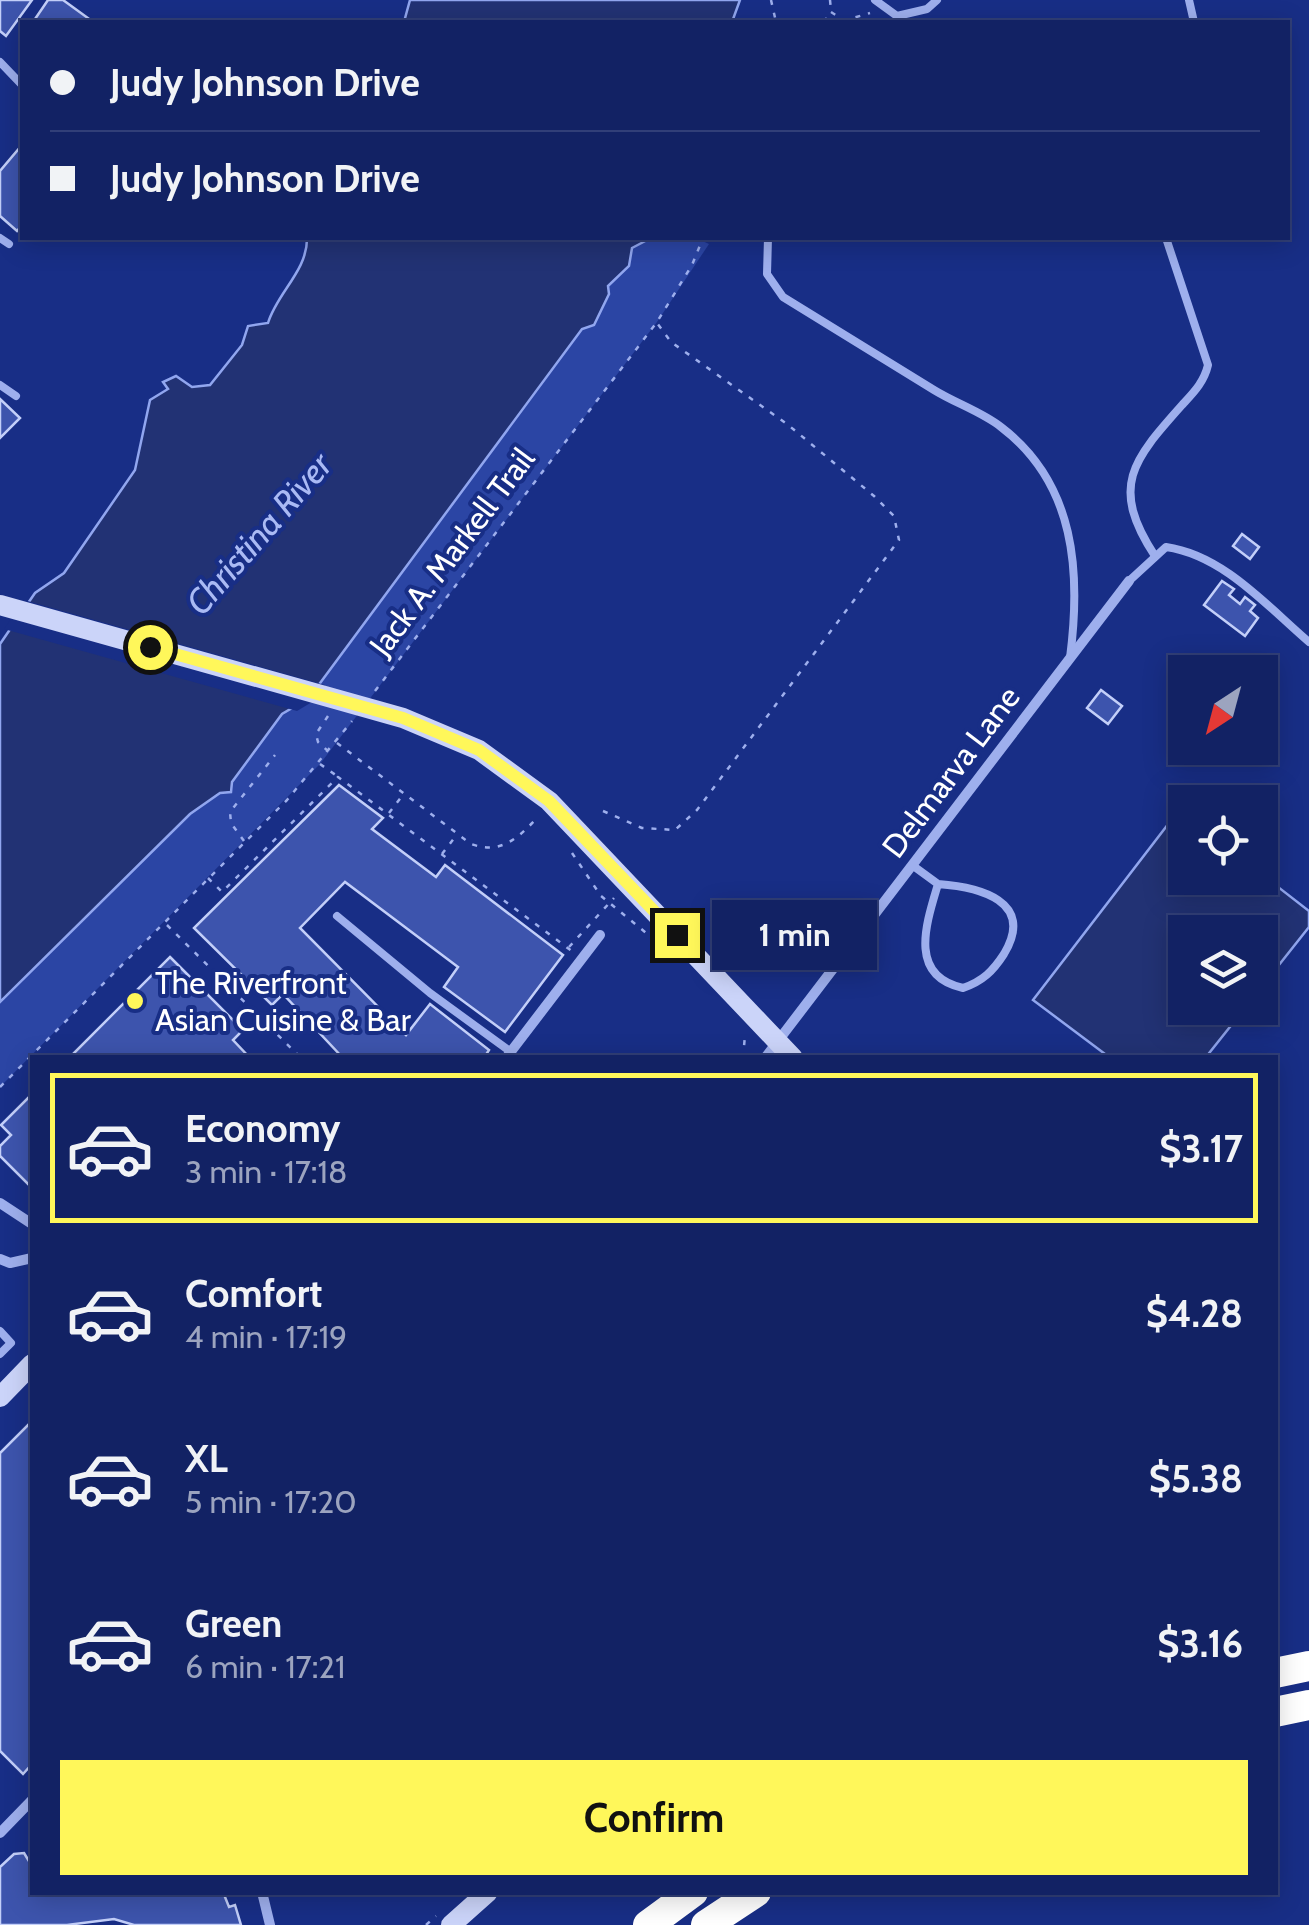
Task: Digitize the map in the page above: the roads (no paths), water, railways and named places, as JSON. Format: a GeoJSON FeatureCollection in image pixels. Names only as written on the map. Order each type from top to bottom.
{"type":"FeatureCollection","features":[{"type":"Feature","properties":{"kind":"highway"},"geometry":{"type":"LineString","coordinates":[[1278,1673],[1309,1666]]}},
{"type":"Feature","properties":{"kind":"highway"},"geometry":{"type":"LineString","coordinates":[[1278,1711],[1309,1705]]}},
{"type":"Feature","properties":{"kind":"highway"},"geometry":{"type":"LineString","coordinates":[[648,1925],[689,1895]]}},
{"type":"Feature","properties":{"kind":"highway"},"geometry":{"type":"LineString","coordinates":[[716,1917],[751,1895]]}},
{"type":"Feature","properties":{"kind":"street","name":"Delmarva Lane"},"geometry":{"type":"LineString","coordinates":[[769,1051],[1129,581]]}},
{"type":"Feature","properties":{"kind":"street"},"geometry":{"type":"LineString","coordinates":[[0,605],[368,706],[439,731],[499,762],[549,801],[627,882],[769,1051]]}},
{"type":"Feature","properties":{"kind":"street"},"geometry":{"type":"LineString","coordinates":[[509,1055],[600,935]]}},
{"type":"Feature","properties":{"kind":"street"},"geometry":{"type":"LineString","coordinates":[[0,1204],[30,1223]]}},
{"type":"Feature","properties":{"kind":"street"},"geometry":{"type":"LineString","coordinates":[[0,1259],[10,1263],[30,1258]]}},
{"type":"Feature","properties":{"kind":"street"},"geometry":{"type":"LineString","coordinates":[[0,1396],[30,1366]]}},
{"type":"Feature","properties":{"kind":"street"},"geometry":{"type":"LineString","coordinates":[[0,1832],[30,1802]]}},
{"type":"Feature","properties":{"kind":"street"},"geometry":{"type":"LineString","coordinates":[[263,1895],[270,1925]]}},
{"type":"Feature","properties":{"kind":"street"},"geometry":{"type":"LineString","coordinates":[[451,1925],[485,1895]]}},
{"type":"Feature","properties":{"kind":"lane"},"geometry":{"type":"LineString","coordinates":[[875,0],[896,19],[927,9],[937,0]]}},
{"type":"Feature","properties":{"kind":"lane"},"geometry":{"type":"LineString","coordinates":[[0,62],[20,83]]}},
{"type":"Feature","properties":{"kind":"lane"},"geometry":{"type":"LineString","coordinates":[[0,238],[9,244]]}},
{"type":"Feature","properties":{"kind":"lane"},"geometry":{"type":"LineString","coordinates":[[768,240],[767,274],[783,298],[999,426],[1024,448],[1054,492],[1072,544],[1078,598],[1070,658]]}},
{"type":"Feature","properties":{"kind":"lane"},"geometry":{"type":"LineString","coordinates":[[1155,556],[1133,520],[1128,490],[1132,472],[1144,448],[1206,376],[1208,365],[1167,240]]}},
{"type":"Feature","properties":{"kind":"lane"},"geometry":{"type":"LineString","coordinates":[[0,385],[16,396]]}},
{"type":"Feature","properties":{"kind":"lane"},"geometry":{"type":"LineString","coordinates":[[1129,581],[1166,547],[1190,551],[1230,574],[1309,642]]}},
{"type":"Feature","properties":{"kind":"lane"},"geometry":{"type":"LineString","coordinates":[[912,865],[938,884],[971,887],[1008,908],[1014,921],[1016,935],[994,970],[963,988],[948,984],[928,967],[924,948],[938,884]]}},
{"type":"Feature","properties":{"kind":"lane"},"geometry":{"type":"LineString","coordinates":[[337,916],[509,1055]]}},
{"type":"Feature","properties":{"kind":"lane"},"geometry":{"type":"LineString","coordinates":[[0,1331],[12,1343],[0,1354]]}},
{"type":"Feature","properties":{"kind":"water"},"geometry":{"type":"Polygon","coordinates":[[[410,0],[740,0],[733,20],[405,20],[410,0]]]}},
{"type":"Feature","properties":{"kind":"water","name":"Christina River"},"geometry":{"type":"Polygon","coordinates":[[[307,240],[647,240],[632,248],[629,266],[608,286],[609,294],[594,325],[582,329],[309,698],[282,714],[232,782],[231,792],[220,793],[190,814],[0,1002],[0,644],[35,593],[64,573],[135,470],[150,400],[168,389],[163,382],[176,376],[192,387],[210,385],[242,345],[248,326],[268,323],[306,251],[307,240]]]}},
{"type":"Feature","properties":{"kind":"water"},"geometry":{"type":"Polygon","coordinates":[[[1168,824],[1168,895],[1278,895],[1278,887],[1309,911],[1309,927],[1278,966],[1278,915],[1168,915],[1168,1025],[1231,1025],[1208,1055],[1106,1055],[1033,1000],[1168,824]]]}},
{"type":"Feature","properties":{"kind":"place","name":"The Riverfront Asian Cuisine & Bar"},"geometry":{"type":"Point","coordinates":[135,1001]}}]}
